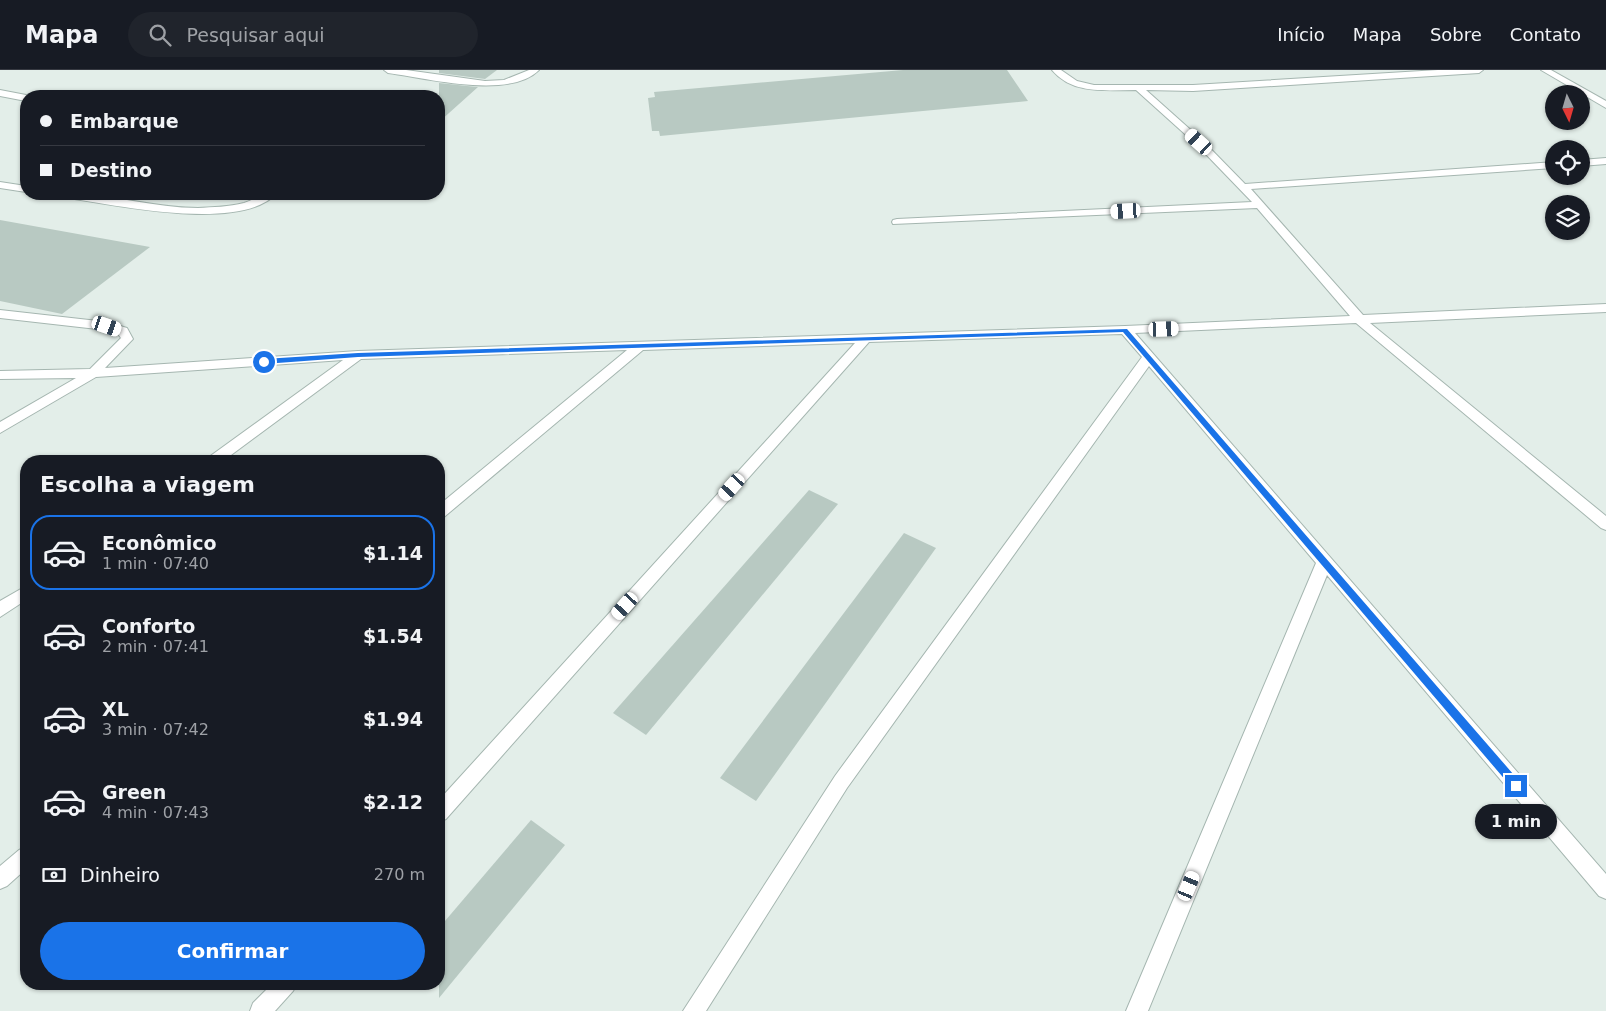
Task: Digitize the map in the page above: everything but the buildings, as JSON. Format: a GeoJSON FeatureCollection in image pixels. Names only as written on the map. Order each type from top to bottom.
{"type":"FeatureCollection","features":[{"type":"Feature","properties":{"kind":"street"},"geometry":{"type":"LineString","coordinates":[[388,70],[485,84],[506,83],[535,70]]}},
{"type":"Feature","properties":{"kind":"street"},"geometry":{"type":"LineString","coordinates":[[1056,70],[1066,80],[1082,87],[1193,88],[1479,70]]}},
{"type":"Feature","properties":{"kind":"street"},"geometry":{"type":"LineString","coordinates":[[1545,70],[1606,104]]}},
{"type":"Feature","properties":{"kind":"street"},"geometry":{"type":"LineString","coordinates":[[1138,87],[1199,142],[1260,205],[1361,320],[1606,524]]}},
{"type":"Feature","properties":{"kind":"street"},"geometry":{"type":"LineString","coordinates":[[0,93],[20,97]]}},
{"type":"Feature","properties":{"kind":"street"},"geometry":{"type":"LineString","coordinates":[[1590,162],[1606,161]]}},
{"type":"Feature","properties":{"kind":"street"},"geometry":{"type":"LineString","coordinates":[[1241,187],[1545,166]]}},
{"type":"Feature","properties":{"kind":"street"},"geometry":{"type":"LineString","coordinates":[[0,185],[20,187]]}},
{"type":"Feature","properties":{"kind":"street"},"geometry":{"type":"LineString","coordinates":[[103,200],[172,210],[217,210],[245,206],[258,200]]}},
{"type":"Feature","properties":{"kind":"street"},"geometry":{"type":"LineString","coordinates":[[897,222],[1260,205]]}},
{"type":"Feature","properties":{"kind":"street"},"geometry":{"type":"LineString","coordinates":[[0,375],[93,373],[358,355],[1125,330],[1606,308]]}},
{"type":"Feature","properties":{"kind":"street"},"geometry":{"type":"LineString","coordinates":[[0,314],[107,326],[123,331],[127,340],[93,373],[0,428]]}},
{"type":"Feature","properties":{"kind":"street"},"geometry":{"type":"LineString","coordinates":[[1125,330],[1606,889]]}},
{"type":"Feature","properties":{"kind":"street"},"geometry":{"type":"LineString","coordinates":[[445,806],[865,339]]}},
{"type":"Feature","properties":{"kind":"street"},"geometry":{"type":"LineString","coordinates":[[445,509],[640,346]]}},
{"type":"Feature","properties":{"kind":"street"},"geometry":{"type":"LineString","coordinates":[[222,455],[358,355]]}},
{"type":"Feature","properties":{"kind":"street"},"geometry":{"type":"LineString","coordinates":[[694,1011],[841,782],[1148,359]]}},
{"type":"Feature","properties":{"kind":"street"},"geometry":{"type":"LineString","coordinates":[[1136,1011],[1324,563]]}},
{"type":"Feature","properties":{"kind":"street"},"geometry":{"type":"LineString","coordinates":[[0,610],[20,596]]}},
{"type":"Feature","properties":{"kind":"street"},"geometry":{"type":"LineString","coordinates":[[0,879],[20,862]]}},
{"type":"Feature","properties":{"kind":"street"},"geometry":{"type":"LineString","coordinates":[[261,1011],[280,990]]}},
{"type":"Feature","properties":{"kind":"route"},"geometry":{"type":"LineString","coordinates":[[264,362],[358,355],[1125,330],[1516,786]]}}]}
